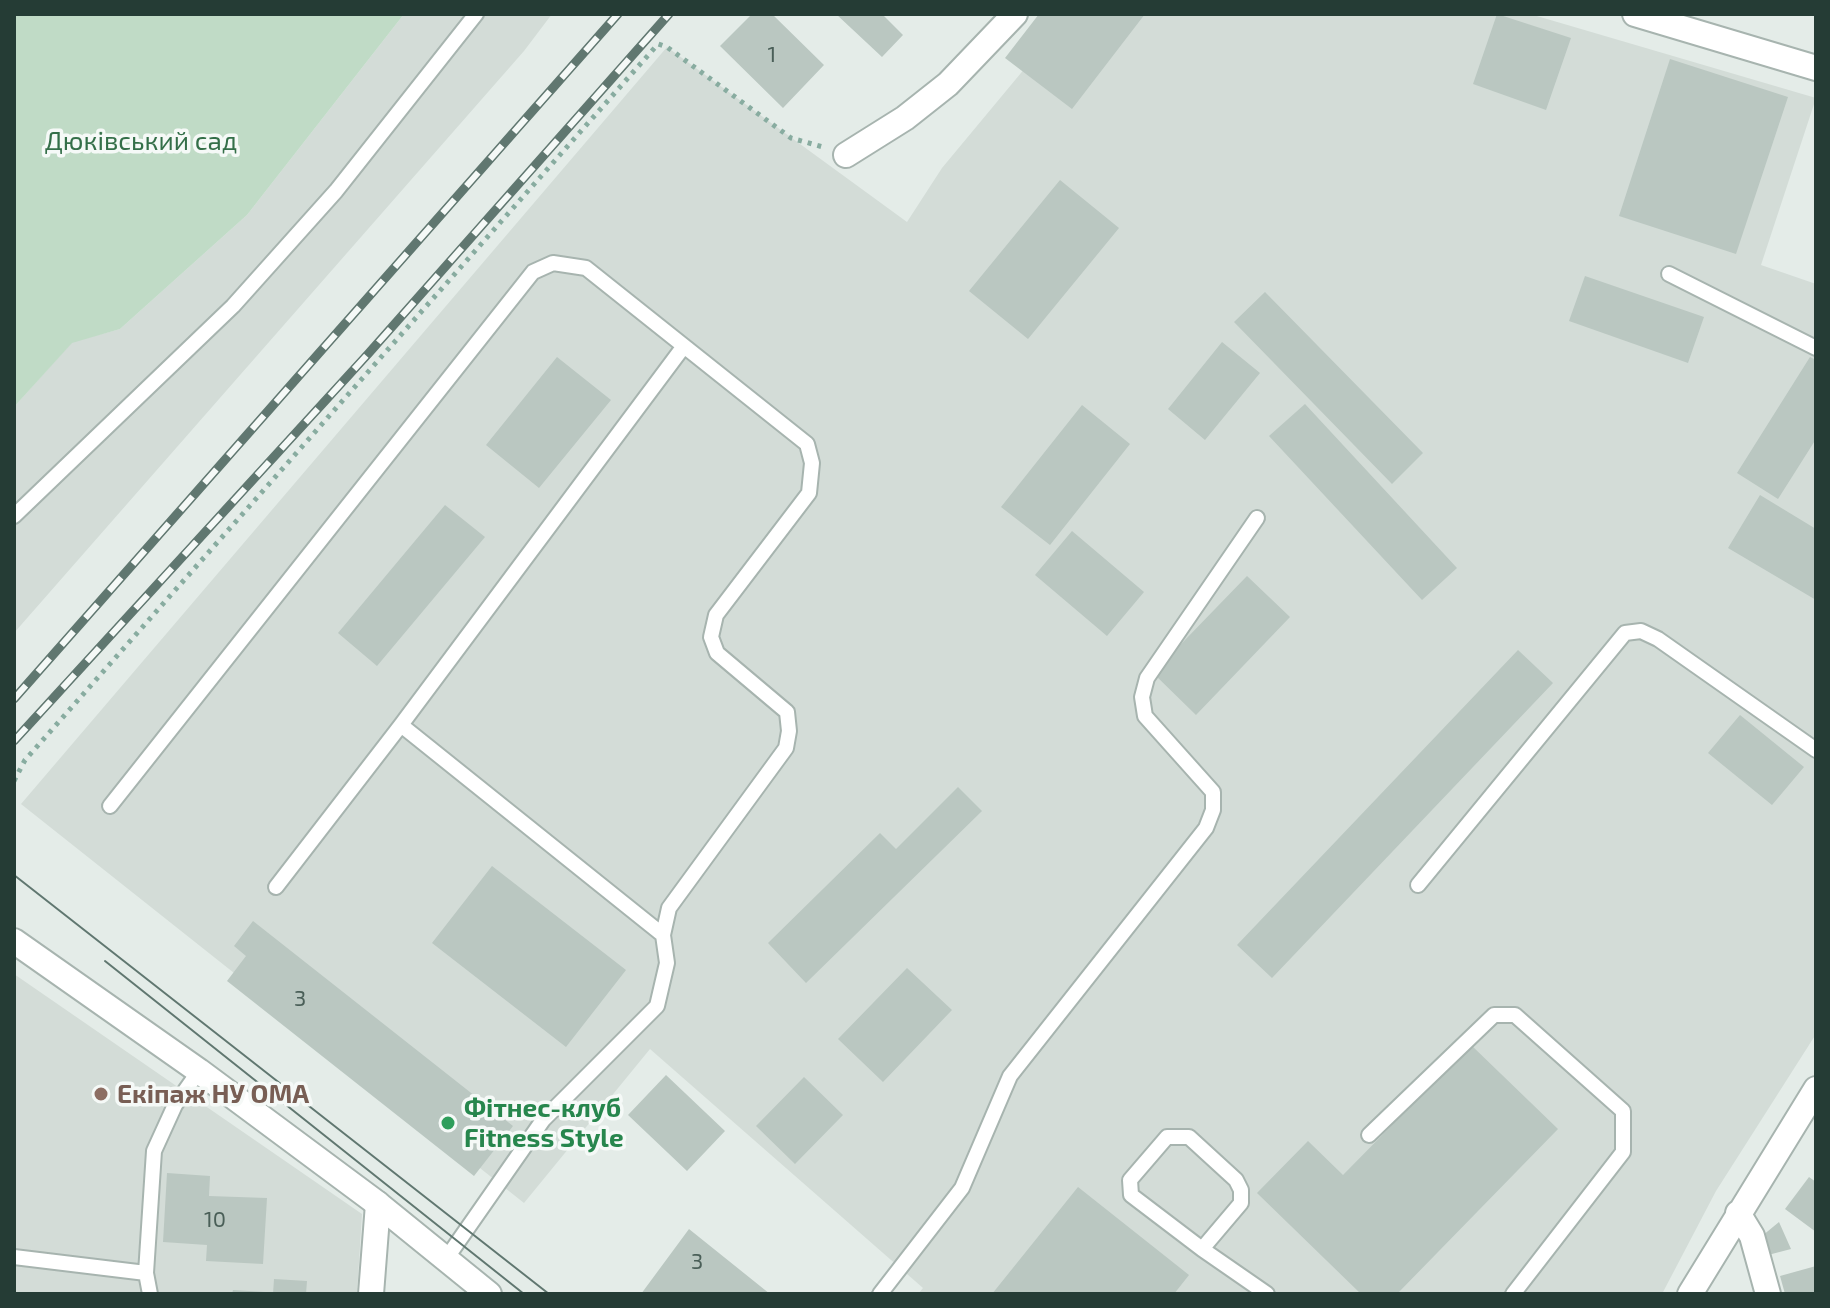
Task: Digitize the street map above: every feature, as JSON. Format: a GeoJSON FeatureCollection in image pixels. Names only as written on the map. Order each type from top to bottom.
{"type":"FeatureCollection","features":[{"type":"Feature","properties":{"kind":"street"},"geometry":{"type":"LineString","coordinates":[[846,155],[905,118],[948,84],[1015,14]]}},
{"type":"Feature","properties":{"kind":"street"},"geometry":{"type":"LineString","coordinates":[[1635,14],[1816,68]]}},
{"type":"Feature","properties":{"kind":"street"},"geometry":{"type":"LineString","coordinates":[[14,941],[199,1071],[378,1204],[489,1294]]}},
{"type":"Feature","properties":{"kind":"street"},"geometry":{"type":"LineString","coordinates":[[1690,1294],[1816,1089]]}},
{"type":"Feature","properties":{"kind":"street"},"geometry":{"type":"LineString","coordinates":[[371,1294],[378,1204]]}},
{"type":"Feature","properties":{"kind":"street"},"geometry":{"type":"LineString","coordinates":[[1738,1213],[1752,1236],[1768,1294]]}},
{"type":"Feature","properties":{"kind":"lane"},"geometry":{"type":"LineString","coordinates":[[14,516],[233,306],[336,191],[476,14]]}},
{"type":"Feature","properties":{"kind":"lane"},"geometry":{"type":"LineString","coordinates":[[110,806],[533,272],[553,263],[586,268],[807,444],[812,463],[809,493],[716,615],[711,637],[717,653],[787,712],[789,731],[786,748],[669,908],[663,935],[667,963],[657,1006],[543,1120],[446,1259]]}},
{"type":"Feature","properties":{"kind":"lane"},"geometry":{"type":"LineString","coordinates":[[1669,274],[1816,348]]}},
{"type":"Feature","properties":{"kind":"lane"},"geometry":{"type":"LineString","coordinates":[[276,887],[684,346]]}},
{"type":"Feature","properties":{"kind":"lane"},"geometry":{"type":"LineString","coordinates":[[880,1294],[962,1188],[1010,1076],[1206,828],[1213,810],[1213,792],[1145,716],[1142,697],[1147,678],[1257,518]]}},
{"type":"Feature","properties":{"kind":"lane"},"geometry":{"type":"LineString","coordinates":[[1418,885],[1625,633],[1641,631],[1658,639],[1816,750]]}},
{"type":"Feature","properties":{"kind":"lane"},"geometry":{"type":"LineString","coordinates":[[401,725],[663,935]]}},
{"type":"Feature","properties":{"kind":"lane"},"geometry":{"type":"LineString","coordinates":[[1369,1135],[1494,1015],[1515,1015],[1623,1111],[1623,1152],[1513,1294]]}},
{"type":"Feature","properties":{"kind":"lane"},"geometry":{"type":"LineString","coordinates":[[150,1294],[146,1273],[154,1151],[175,1105],[199,1071]]}},
{"type":"Feature","properties":{"kind":"lane"},"geometry":{"type":"LineString","coordinates":[[1202,1249],[1241,1203],[1241,1190],[1236,1180],[1189,1137],[1167,1137],[1130,1180],[1131,1195],[1256,1291]]}},
{"type":"Feature","properties":{"kind":"lane"},"geometry":{"type":"LineString","coordinates":[[14,1257],[146,1273]]}},
{"type":"Feature","properties":{"kind":"path"},"geometry":{"type":"LineString","coordinates":[[14,781],[35,748],[658,44],[667,47],[791,138],[846,155]]}},
{"type":"Feature","properties":{"kind":"shaded area"},"geometry":{"type":"Polygon","coordinates":[[[404,14],[552,14],[524,51],[14,633],[14,407],[72,342],[120,329],[247,215],[404,14]]]}},
{"type":"Feature","properties":{"kind":"shaded area"},"geometry":{"type":"Polygon","coordinates":[[[1070,14],[1530,14],[1816,98],[1761,265],[1816,284],[1816,1034],[1716,1191],[1662,1294],[918,1294],[923,1288],[650,1049],[524,1203],[21,804],[667,47],[907,222],[942,168],[1070,14]]]}},
{"type":"Feature","properties":{"kind":"shaded area","name":"Екіпаж НУ ОМА"},"geometry":{"type":"Polygon","coordinates":[[[14,974],[362,1214],[357,1294],[14,1294],[14,974]]]}},
{"type":"Feature","properties":{"kind":"green space","name":"Дюківський сад"},"geometry":{"type":"Polygon","coordinates":[[[14,14],[404,14],[247,215],[120,329],[72,343],[14,407],[14,14]]]}},
{"type":"Feature","properties":{"kind":"building"},"geometry":{"type":"Polygon","coordinates":[[[752,14],[772,14],[824,65],[783,108],[720,46],[752,14]]]}},
{"type":"Feature","properties":{"kind":"building"},"geometry":{"type":"Polygon","coordinates":[[[836,14],[882,14],[903,35],[882,57],[836,14]]]}},
{"type":"Feature","properties":{"kind":"building"},"geometry":{"type":"Polygon","coordinates":[[[1039,14],[1145,14],[1072,109],[1005,58],[1039,14]]]}},
{"type":"Feature","properties":{"kind":"building"},"geometry":{"type":"Polygon","coordinates":[[[1497,14],[1571,38],[1546,110],[1473,84],[1497,14]]]}},
{"type":"Feature","properties":{"kind":"building"},"geometry":{"type":"Polygon","coordinates":[[[1670,59],[1788,97],[1736,254],[1619,216],[1670,59]]]}},
{"type":"Feature","properties":{"kind":"building"},"geometry":{"type":"Polygon","coordinates":[[[1060,180],[1119,228],[1028,339],[969,291],[1060,180]]]}},
{"type":"Feature","properties":{"kind":"building"},"geometry":{"type":"Polygon","coordinates":[[[1585,276],[1704,317],[1688,363],[1569,321],[1585,276]]]}},
{"type":"Feature","properties":{"kind":"building"},"geometry":{"type":"Polygon","coordinates":[[[1265,292],[1423,453],[1392,484],[1234,322],[1265,292]]]}},
{"type":"Feature","properties":{"kind":"building"},"geometry":{"type":"Polygon","coordinates":[[[1222,342],[1260,373],[1205,440],[1168,409],[1222,342]]]}},
{"type":"Feature","properties":{"kind":"building"},"geometry":{"type":"Polygon","coordinates":[[[557,357],[611,400],[539,488],[486,445],[557,357]]]}},
{"type":"Feature","properties":{"kind":"building"},"geometry":{"type":"Polygon","coordinates":[[[1810,357],[1816,360],[1816,439],[1778,499],[1737,473],[1810,357]]]}},
{"type":"Feature","properties":{"kind":"building"},"geometry":{"type":"Polygon","coordinates":[[[1305,404],[1457,568],[1422,600],[1269,436],[1305,404]]]}},
{"type":"Feature","properties":{"kind":"building"},"geometry":{"type":"Polygon","coordinates":[[[1082,405],[1130,444],[1050,545],[1001,507],[1082,405]]]}},
{"type":"Feature","properties":{"kind":"building"},"geometry":{"type":"Polygon","coordinates":[[[1760,495],[1816,529],[1816,600],[1728,548],[1760,495]]]}},
{"type":"Feature","properties":{"kind":"building"},"geometry":{"type":"Polygon","coordinates":[[[445,505],[485,537],[377,666],[338,633],[445,505]]]}},
{"type":"Feature","properties":{"kind":"building"},"geometry":{"type":"Polygon","coordinates":[[[1072,531],[1144,592],[1107,636],[1035,575],[1072,531]]]}},
{"type":"Feature","properties":{"kind":"building"},"geometry":{"type":"Polygon","coordinates":[[[1247,576],[1290,617],[1196,715],[1153,673],[1247,576]]]}},
{"type":"Feature","properties":{"kind":"building"},"geometry":{"type":"Polygon","coordinates":[[[1518,650],[1553,683],[1272,978],[1237,945],[1518,650]]]}},
{"type":"Feature","properties":{"kind":"building"},"geometry":{"type":"Polygon","coordinates":[[[1740,715],[1804,767],[1772,805],[1708,753],[1740,715]]]}},
{"type":"Feature","properties":{"kind":"building"},"geometry":{"type":"Polygon","coordinates":[[[958,787],[982,811],[806,983],[768,943],[880,833],[896,849],[958,787]]]}},
{"type":"Feature","properties":{"kind":"building"},"geometry":{"type":"Polygon","coordinates":[[[492,866],[626,970],[566,1047],[432,943],[492,866]]]}},
{"type":"Feature","properties":{"kind":"building"},"geometry":{"type":"Polygon","coordinates":[[[253,921],[513,1126],[474,1176],[227,981],[246,956],[234,946],[253,921]]]}},
{"type":"Feature","properties":{"kind":"building"},"geometry":{"type":"Polygon","coordinates":[[[907,968],[952,1010],[883,1082],[838,1039],[907,968]]]}},
{"type":"Feature","properties":{"kind":"building"},"geometry":{"type":"Polygon","coordinates":[[[1471,1045],[1558,1129],[1397,1294],[1361,1294],[1257,1193],[1308,1141],[1343,1175],[1471,1045]]]}},
{"type":"Feature","properties":{"kind":"building"},"geometry":{"type":"Polygon","coordinates":[[[666,1075],[725,1131],[687,1171],[628,1115],[666,1075]]]}},
{"type":"Feature","properties":{"kind":"building"},"geometry":{"type":"Polygon","coordinates":[[[804,1077],[843,1115],[795,1164],[756,1126],[804,1077]]]}},
{"type":"Feature","properties":{"kind":"building"},"geometry":{"type":"Polygon","coordinates":[[[167,1173],[210,1176],[209,1196],[267,1198],[263,1264],[206,1261],[207,1245],[163,1242],[167,1173]]]}},
{"type":"Feature","properties":{"kind":"building"},"geometry":{"type":"Polygon","coordinates":[[[1809,1177],[1816,1182],[1816,1232],[1785,1209],[1809,1177]]]}},
{"type":"Feature","properties":{"kind":"building"},"geometry":{"type":"Polygon","coordinates":[[[1078,1187],[1189,1275],[1174,1294],[992,1294],[1078,1187]]]}},
{"type":"Feature","properties":{"kind":"building"},"geometry":{"type":"Polygon","coordinates":[[[1779,1222],[1791,1249],[1768,1255],[1762,1236],[1779,1222]]]}},
{"type":"Feature","properties":{"kind":"building"},"geometry":{"type":"Polygon","coordinates":[[[689,1229],[770,1294],[641,1294],[689,1229]]]}},
{"type":"Feature","properties":{"kind":"building"},"geometry":{"type":"Polygon","coordinates":[[[1816,1266],[1816,1294],[1785,1294],[1780,1276],[1816,1266]]]}},
{"type":"Feature","properties":{"kind":"building"},"geometry":{"type":"Polygon","coordinates":[[[274,1279],[307,1281],[306,1294],[273,1294],[274,1279]]]}},
{"type":"Feature","properties":{"kind":"building"},"geometry":{"type":"Polygon","coordinates":[[[233,1290],[265,1292],[265,1294],[232,1294],[233,1290]]]}},
{"type":"Feature","properties":{"kind":"tram line"},"geometry":{"type":"LineString","coordinates":[[14,875],[549,1294]]}},
{"type":"Feature","properties":{"kind":"tram line"},"geometry":{"type":"LineString","coordinates":[[105,961],[524,1294]]}},
{"type":"Feature","properties":{"kind":"railway"},"geometry":{"type":"LineString","coordinates":[[14,699],[618,14]]}},
{"type":"Feature","properties":{"kind":"railway"},"geometry":{"type":"LineString","coordinates":[[14,741],[368,354],[669,14]]}},
{"type":"Feature","properties":{"kind":"place","name":"Екіпаж НУ ОМА"},"geometry":{"type":"Point","coordinates":[101,1094]}},
{"type":"Feature","properties":{"kind":"place","name":"Фітнес-клуб Fitness Style"},"geometry":{"type":"Point","coordinates":[448,1123]}}]}
